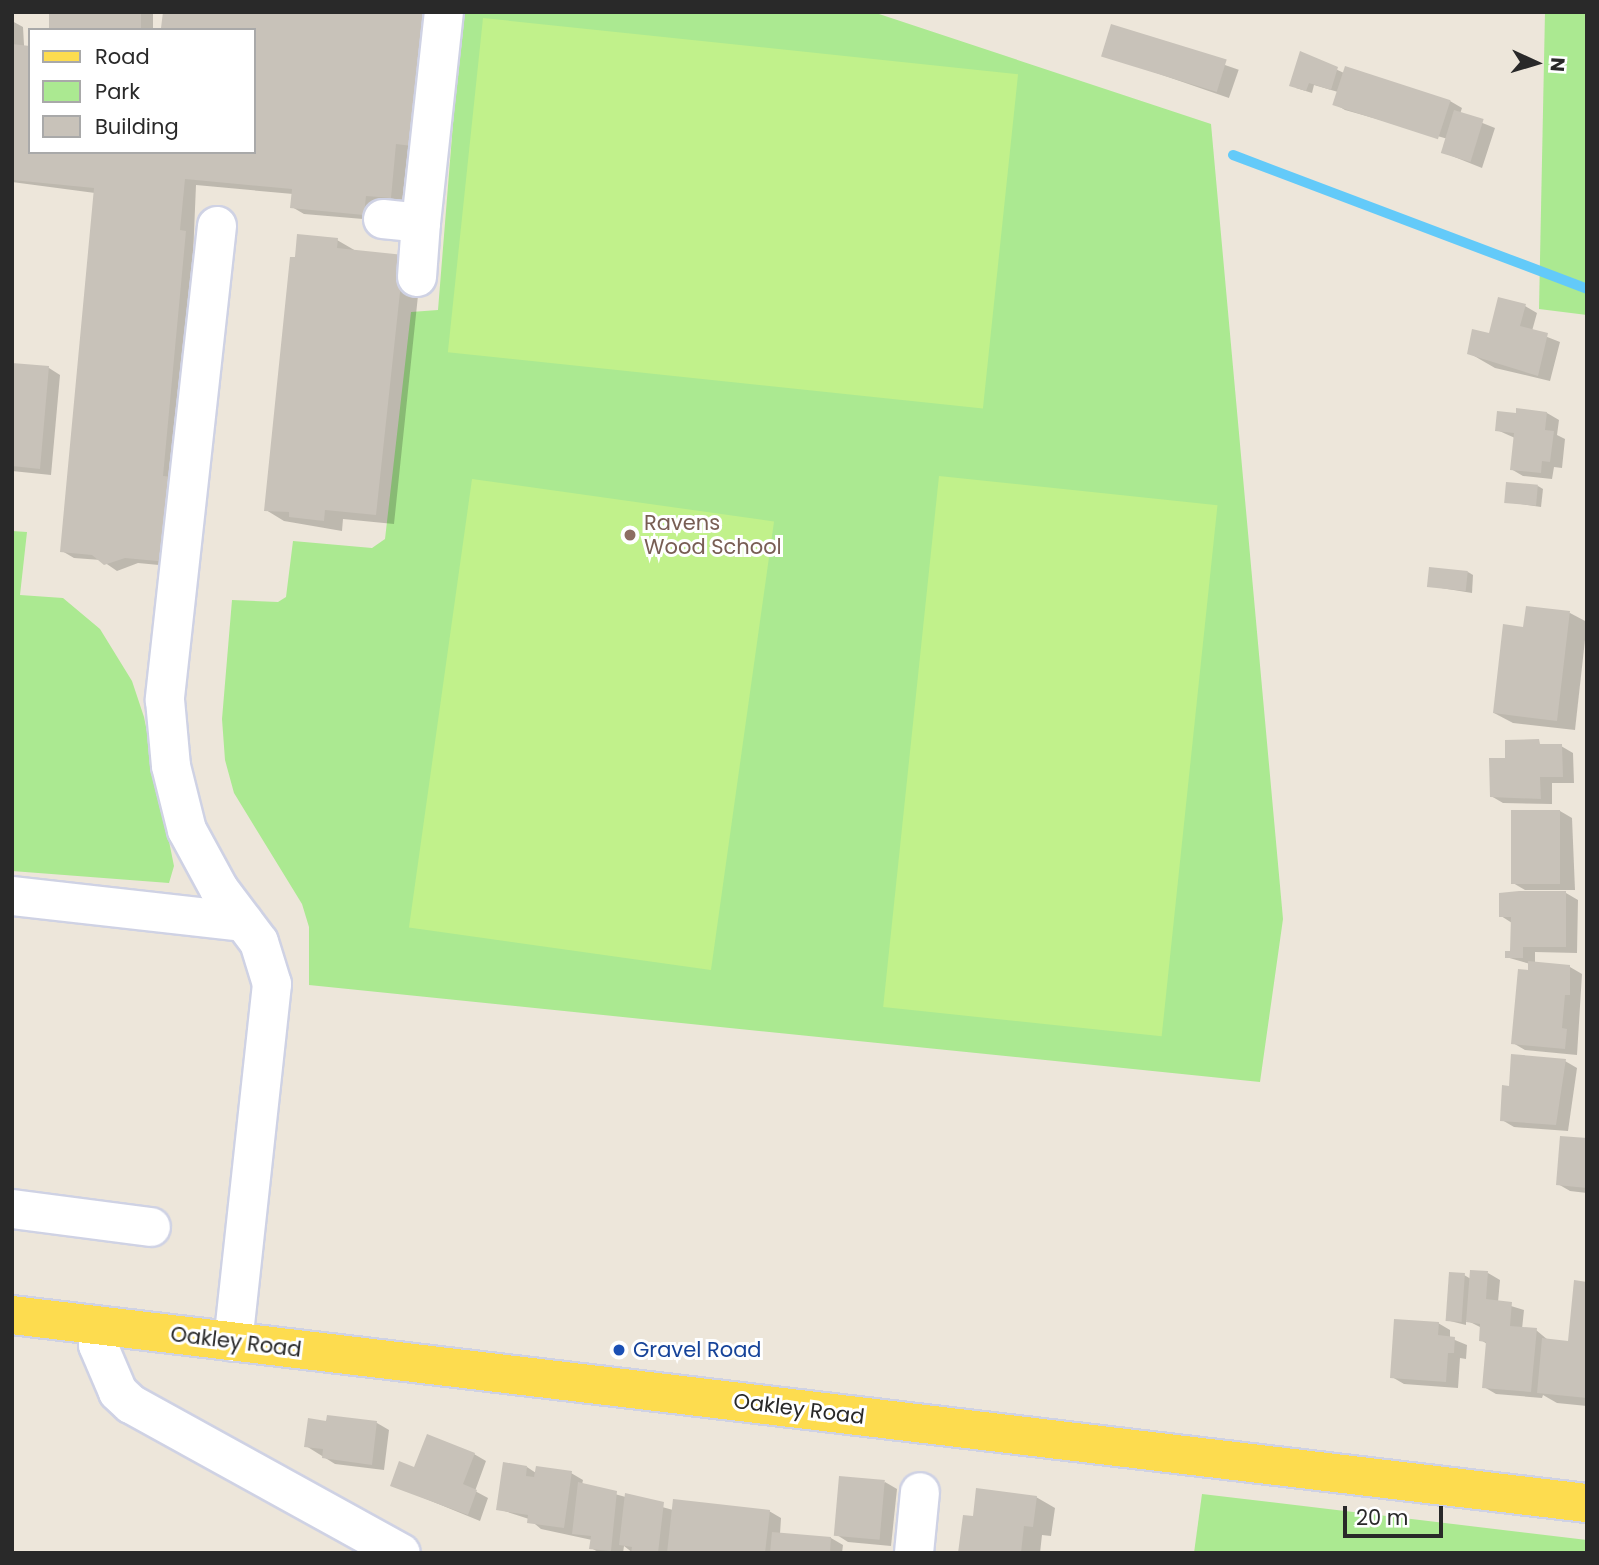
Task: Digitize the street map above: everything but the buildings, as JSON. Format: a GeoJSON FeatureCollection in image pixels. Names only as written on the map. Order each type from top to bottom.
{"type":"FeatureCollection","features":[{"type":"Feature","properties":{"kind":"main road","name":"Oakley Road"},"geometry":{"type":"LineString","coordinates":[[12,1315],[1587,1503]]}},
{"type":"Feature","properties":{"kind":"street"},"geometry":{"type":"LineString","coordinates":[[417,277],[444,12]]}},
{"type":"Feature","properties":{"kind":"street"},"geometry":{"type":"LineString","coordinates":[[383,219],[421,223]]}},
{"type":"Feature","properties":{"kind":"street"},"geometry":{"type":"LineString","coordinates":[[217,226],[165,699],[171,766],[187,830],[219,889],[259,942],[272,984],[233,1342]]}},
{"type":"Feature","properties":{"kind":"street"},"geometry":{"type":"LineString","coordinates":[[12,896],[244,922]]}},
{"type":"Feature","properties":{"kind":"street"},"geometry":{"type":"LineString","coordinates":[[12,1209],[151,1227]]}},
{"type":"Feature","properties":{"kind":"street"},"geometry":{"type":"LineString","coordinates":[[101,1326],[98,1345],[118,1392],[131,1404],[401,1553]]}},
{"type":"Feature","properties":{"kind":"street"},"geometry":{"type":"LineString","coordinates":[[914,1553],[920,1492]]}},
{"type":"Feature","properties":{"kind":"green space","name":"Ravens Wood School"},"geometry":{"type":"Polygon","coordinates":[[[462,12],[873,12],[1211,124],[1283,919],[1260,1082],[309,985],[309,927],[302,904],[234,793],[225,760],[222,719],[232,600],[278,602],[286,597],[293,541],[372,548],[385,539],[411,312],[438,310],[462,12]]]}},
{"type":"Feature","properties":{"kind":"green space"},"geometry":{"type":"Polygon","coordinates":[[[1545,12],[1587,12],[1587,315],[1539,309],[1545,12]]]}},
{"type":"Feature","properties":{"kind":"green space"},"geometry":{"type":"Polygon","coordinates":[[[483,18],[1018,74],[983,408],[448,352],[483,18]]]}},
{"type":"Feature","properties":{"kind":"green space"},"geometry":{"type":"Polygon","coordinates":[[[939,476],[1217,505],[1162,1036],[883,1007],[939,476]]]}},
{"type":"Feature","properties":{"kind":"green space"},"geometry":{"type":"Polygon","coordinates":[[[472,479],[774,521],[711,970],[409,928],[472,479]]]}},
{"type":"Feature","properties":{"kind":"green space"},"geometry":{"type":"Polygon","coordinates":[[[12,531],[27,532],[20,595],[63,598],[100,629],[132,681],[144,717],[174,866],[169,883],[12,871],[12,531]]]}},
{"type":"Feature","properties":{"kind":"green space"},"geometry":{"type":"Polygon","coordinates":[[[1202,1494],[1587,1540],[1587,1553],[1194,1553],[1202,1494]]]}},
{"type":"Feature","properties":{"kind":"waterway"},"geometry":{"type":"LineString","coordinates":[[1233,155],[1587,289]]}},
{"type":"Feature","properties":{"kind":"place","name":"Ravens Wood School"},"geometry":{"type":"Point","coordinates":[630,535]}},
{"type":"Feature","properties":{"kind":"place","name":"Gravel Road"},"geometry":{"type":"Point","coordinates":[619,1350]}}]}
